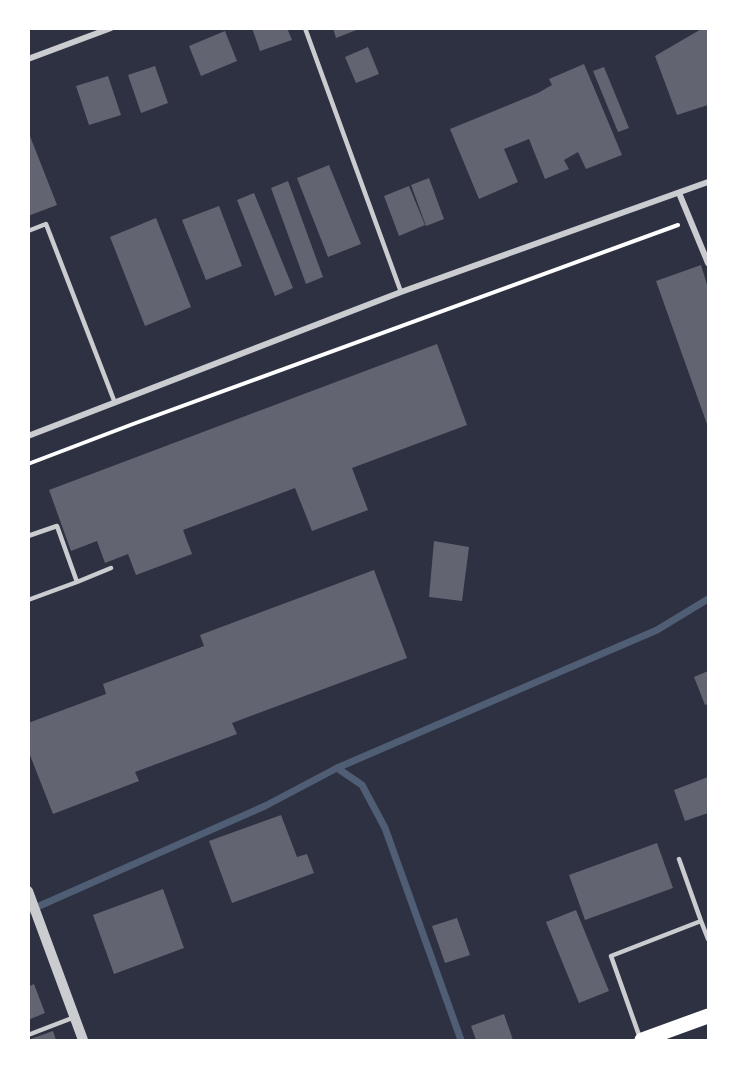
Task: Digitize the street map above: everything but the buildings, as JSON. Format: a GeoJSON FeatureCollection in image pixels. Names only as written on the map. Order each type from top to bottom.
{"type":"FeatureCollection","features":[{"type":"Feature","properties":{"kind":"main road"},"geometry":{"type":"LineString","coordinates":[[641,1041],[708,1016]]}},
{"type":"Feature","properties":{"kind":"street"},"geometry":{"type":"LineString","coordinates":[[28,59],[111,28]]}},
{"type":"Feature","properties":{"kind":"street"},"geometry":{"type":"LineString","coordinates":[[28,436],[401,292],[708,182]]}},
{"type":"Feature","properties":{"kind":"street"},"geometry":{"type":"LineString","coordinates":[[679,193],[708,263]]}},
{"type":"Feature","properties":{"kind":"street"},"geometry":{"type":"LineString","coordinates":[[28,891],[83,1041]]}},
{"type":"Feature","properties":{"kind":"lane"},"geometry":{"type":"LineString","coordinates":[[305,28],[401,292]]}},
{"type":"Feature","properties":{"kind":"lane"},"geometry":{"type":"LineString","coordinates":[[28,231],[46,224],[115,403]]}},
{"type":"Feature","properties":{"kind":"lane"},"geometry":{"type":"LineString","coordinates":[[28,536],[57,526],[77,582]]}},
{"type":"Feature","properties":{"kind":"lane"},"geometry":{"type":"LineString","coordinates":[[28,600],[111,568]]}},
{"type":"Feature","properties":{"kind":"lane"},"geometry":{"type":"LineString","coordinates":[[679,859],[708,939]]}},
{"type":"Feature","properties":{"kind":"lane"},"geometry":{"type":"LineString","coordinates":[[641,1041],[611,956],[701,921]]}},
{"type":"Feature","properties":{"kind":"lane"},"geometry":{"type":"LineString","coordinates":[[28,1035],[75,1017]]}},
{"type":"Feature","properties":{"kind":"path"},"geometry":{"type":"LineString","coordinates":[[28,464],[692,220]]}},
{"type":"Feature","properties":{"kind":"waterway"},"geometry":{"type":"LineString","coordinates":[[28,911],[265,806],[337,768],[657,630],[708,599]]}},
{"type":"Feature","properties":{"kind":"waterway"},"geometry":{"type":"LineString","coordinates":[[337,768],[362,785],[385,828],[461,1040]]}}]}
